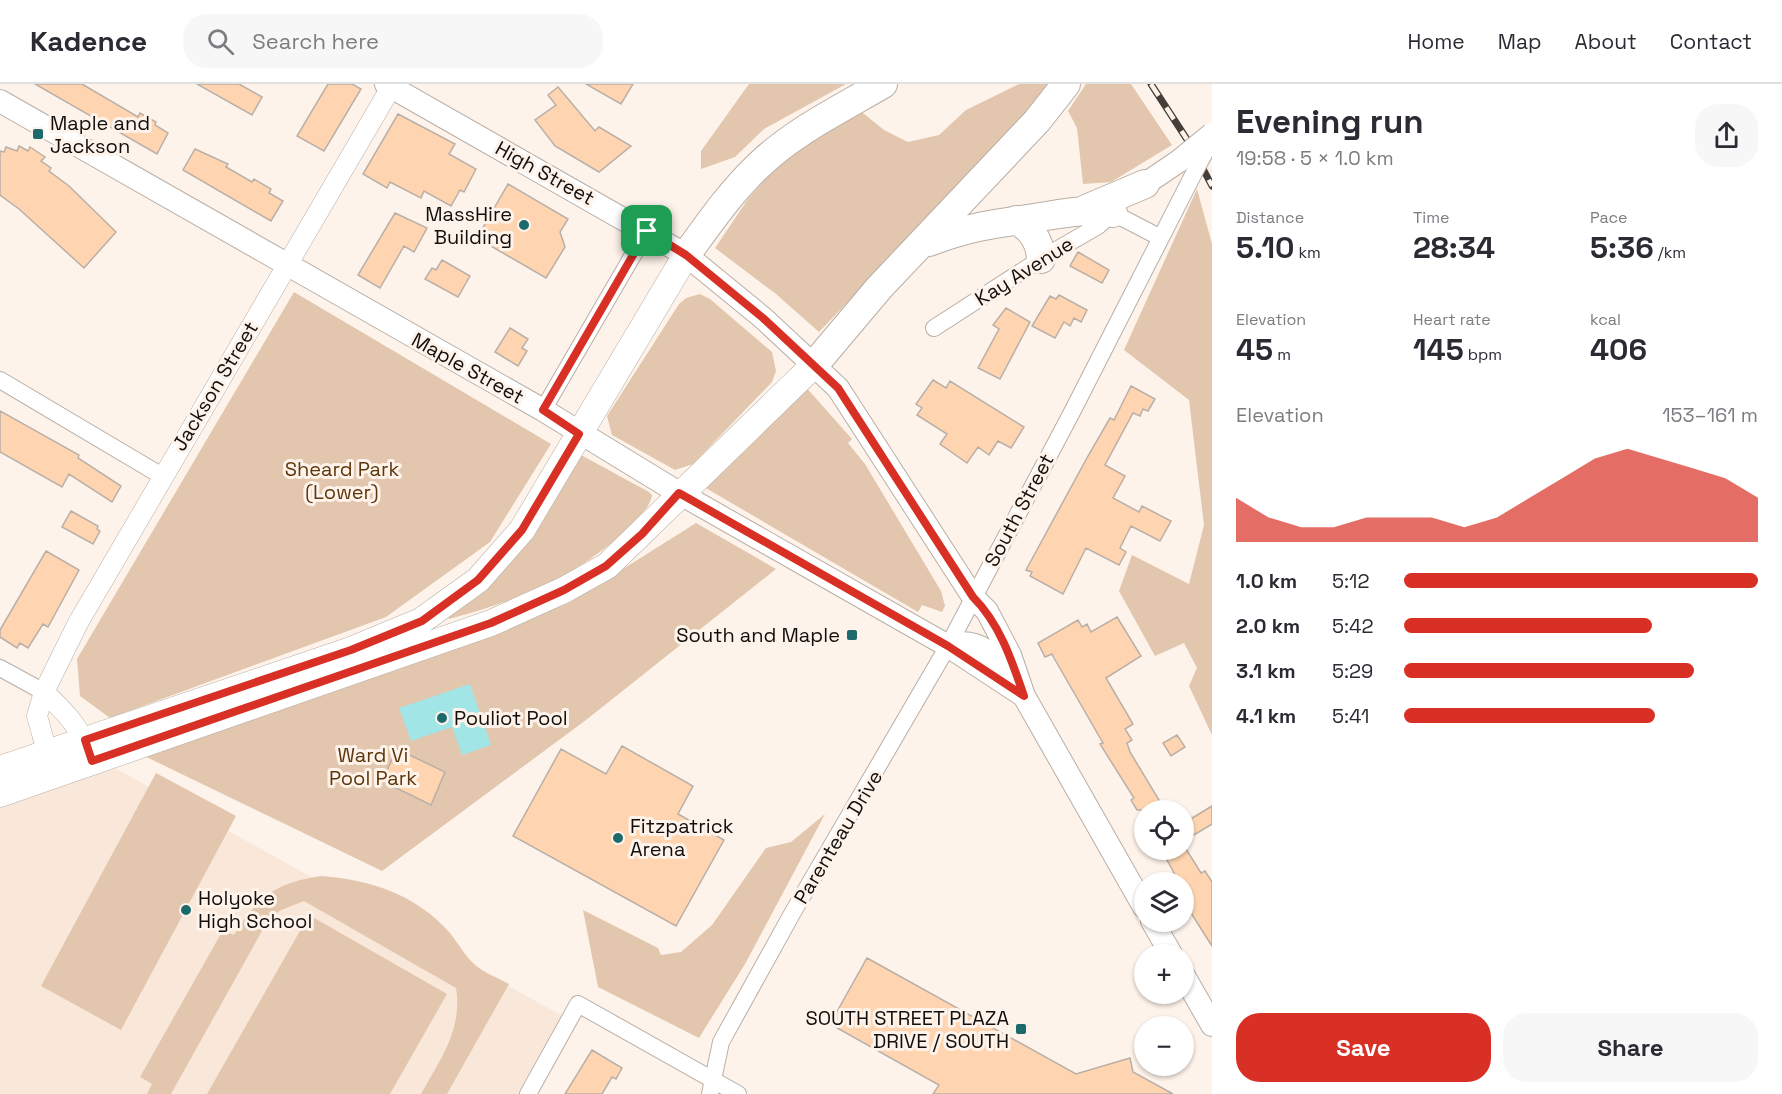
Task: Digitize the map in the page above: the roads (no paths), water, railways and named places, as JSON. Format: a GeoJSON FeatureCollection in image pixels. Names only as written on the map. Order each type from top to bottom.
{"type":"FeatureCollection","features":[{"type":"Feature","properties":{"kind":"highway"},"geometry":{"type":"LineString","coordinates":[[686,255],[756,167],[813,124],[883,84]]}},
{"type":"Feature","properties":{"kind":"highway"},"geometry":{"type":"LineString","coordinates":[[815,364],[879,288],[1037,121],[1065,85]]}},
{"type":"Feature","properties":{"kind":"highway"},"geometry":{"type":"LineString","coordinates":[[1081,211],[1145,184]]}},
{"type":"Feature","properties":{"kind":"highway"},"geometry":{"type":"LineString","coordinates":[[922,245],[963,229],[1016,220],[1081,211],[1113,213]]}},
{"type":"Feature","properties":{"kind":"highway"},"geometry":{"type":"LineString","coordinates":[[1016,220],[1032,233],[1040,245],[1041,259]]}},
{"type":"Feature","properties":{"kind":"main road","name":"High Street"},"geometry":{"type":"LineString","coordinates":[[390,85],[686,255],[815,364],[838,388],[850,405],[973,597]]}},
{"type":"Feature","properties":{"kind":"main road","name":"Maple Street"},"geometry":{"type":"LineString","coordinates":[[0,101],[543,410],[679,493],[948,646]]}},
{"type":"Feature","properties":{"kind":"main road","name":"Kay Avenue"},"geometry":{"type":"LineString","coordinates":[[1145,184],[1187,167],[1212,137]]}},
{"type":"Feature","properties":{"kind":"main road"},"geometry":{"type":"LineString","coordinates":[[0,794],[51,764],[422,621],[478,580],[522,530],[686,255]]}},
{"type":"Feature","properties":{"kind":"main road"},"geometry":{"type":"LineString","coordinates":[[88,751],[491,623],[564,590],[606,566],[642,534],[679,493],[815,364]]}},
{"type":"Feature","properties":{"kind":"main road"},"geometry":{"type":"LineString","coordinates":[[973,597],[987,611],[1010,655],[1024,696]]}},
{"type":"Feature","properties":{"kind":"main road"},"geometry":{"type":"LineString","coordinates":[[948,646],[964,640],[981,647],[1004,666],[1024,696],[1134,889]]}},
{"type":"Feature","properties":{"kind":"main road"},"geometry":{"type":"LineString","coordinates":[[0,769],[51,764]]}},
{"type":"Feature","properties":{"kind":"main road"},"geometry":{"type":"LineString","coordinates":[[1194,994],[1212,1025]]}},
{"type":"Feature","properties":{"kind":"street","name":"Jackson Street"},"geometry":{"type":"LineString","coordinates":[[51,764],[37,716],[44,692],[78,623],[390,85]]}},
{"type":"Feature","properties":{"kind":"street","name":"South Street"},"geometry":{"type":"LineString","coordinates":[[973,597],[1071,414],[1159,237],[1187,167]]}},
{"type":"Feature","properties":{"kind":"street","name":"Kay Avenue"},"geometry":{"type":"LineString","coordinates":[[934,328],[1041,259],[1098,226],[1145,184]]}},
{"type":"Feature","properties":{"kind":"street"},"geometry":{"type":"LineString","coordinates":[[1113,213],[1159,237]]}},
{"type":"Feature","properties":{"kind":"street"},"geometry":{"type":"LineString","coordinates":[[543,410],[647,231]]}},
{"type":"Feature","properties":{"kind":"street"},"geometry":{"type":"LineString","coordinates":[[0,380],[162,476]]}},
{"type":"Feature","properties":{"kind":"street","name":"Parenteau Drive"},"geometry":{"type":"LineString","coordinates":[[711,1087],[726,1034],[793,912],[948,646],[973,597]]}},
{"type":"Feature","properties":{"kind":"street"},"geometry":{"type":"LineString","coordinates":[[0,668],[44,692],[68,714],[88,751]]}},
{"type":"Feature","properties":{"kind":"street"},"geometry":{"type":"LineString","coordinates":[[528,1094],[578,1004],[711,1087],[738,1094]]}},
{"type":"Feature","properties":{"kind":"water","name":"Pouliot Pool"},"geometry":{"type":"Polygon","coordinates":[[[470,684],[491,745],[462,755],[452,727],[411,741],[399,708],[470,684]]]}},
{"type":"Feature","properties":{"kind":"railway"},"geometry":{"type":"LineString","coordinates":[[1151,84],[1190,144],[1212,186]]}},
{"type":"Feature","properties":{"kind":"place","name":"Maple and Jackson"},"geometry":{"type":"Point","coordinates":[38,134]}},
{"type":"Feature","properties":{"kind":"place","name":"MassHire Building"},"geometry":{"type":"Point","coordinates":[524,225]}},
{"type":"Feature","properties":{"kind":"place","name":"South and Maple"},"geometry":{"type":"Point","coordinates":[852,635]}},
{"type":"Feature","properties":{"kind":"place","name":"Pouliot Pool"},"geometry":{"type":"Point","coordinates":[442,718]}},
{"type":"Feature","properties":{"kind":"place","name":"Fitzpatrick Arena"},"geometry":{"type":"Point","coordinates":[618,838]}},
{"type":"Feature","properties":{"kind":"place","name":"Holyoke High School"},"geometry":{"type":"Point","coordinates":[186,910]}},
{"type":"Feature","properties":{"kind":"place","name":"SOUTH STREET PLAZA DRIVE / SOUTH"},"geometry":{"type":"Point","coordinates":[1021,1029]}},
{"type":"Feature","properties":{"kind":"park label","name":"Sheard Park (Lower)"},"geometry":{"type":"Point","coordinates":[342,480]}},
{"type":"Feature","properties":{"kind":"park label","name":"Ward Vi Pool Park"},"geometry":{"type":"Point","coordinates":[373,766]}}]}
